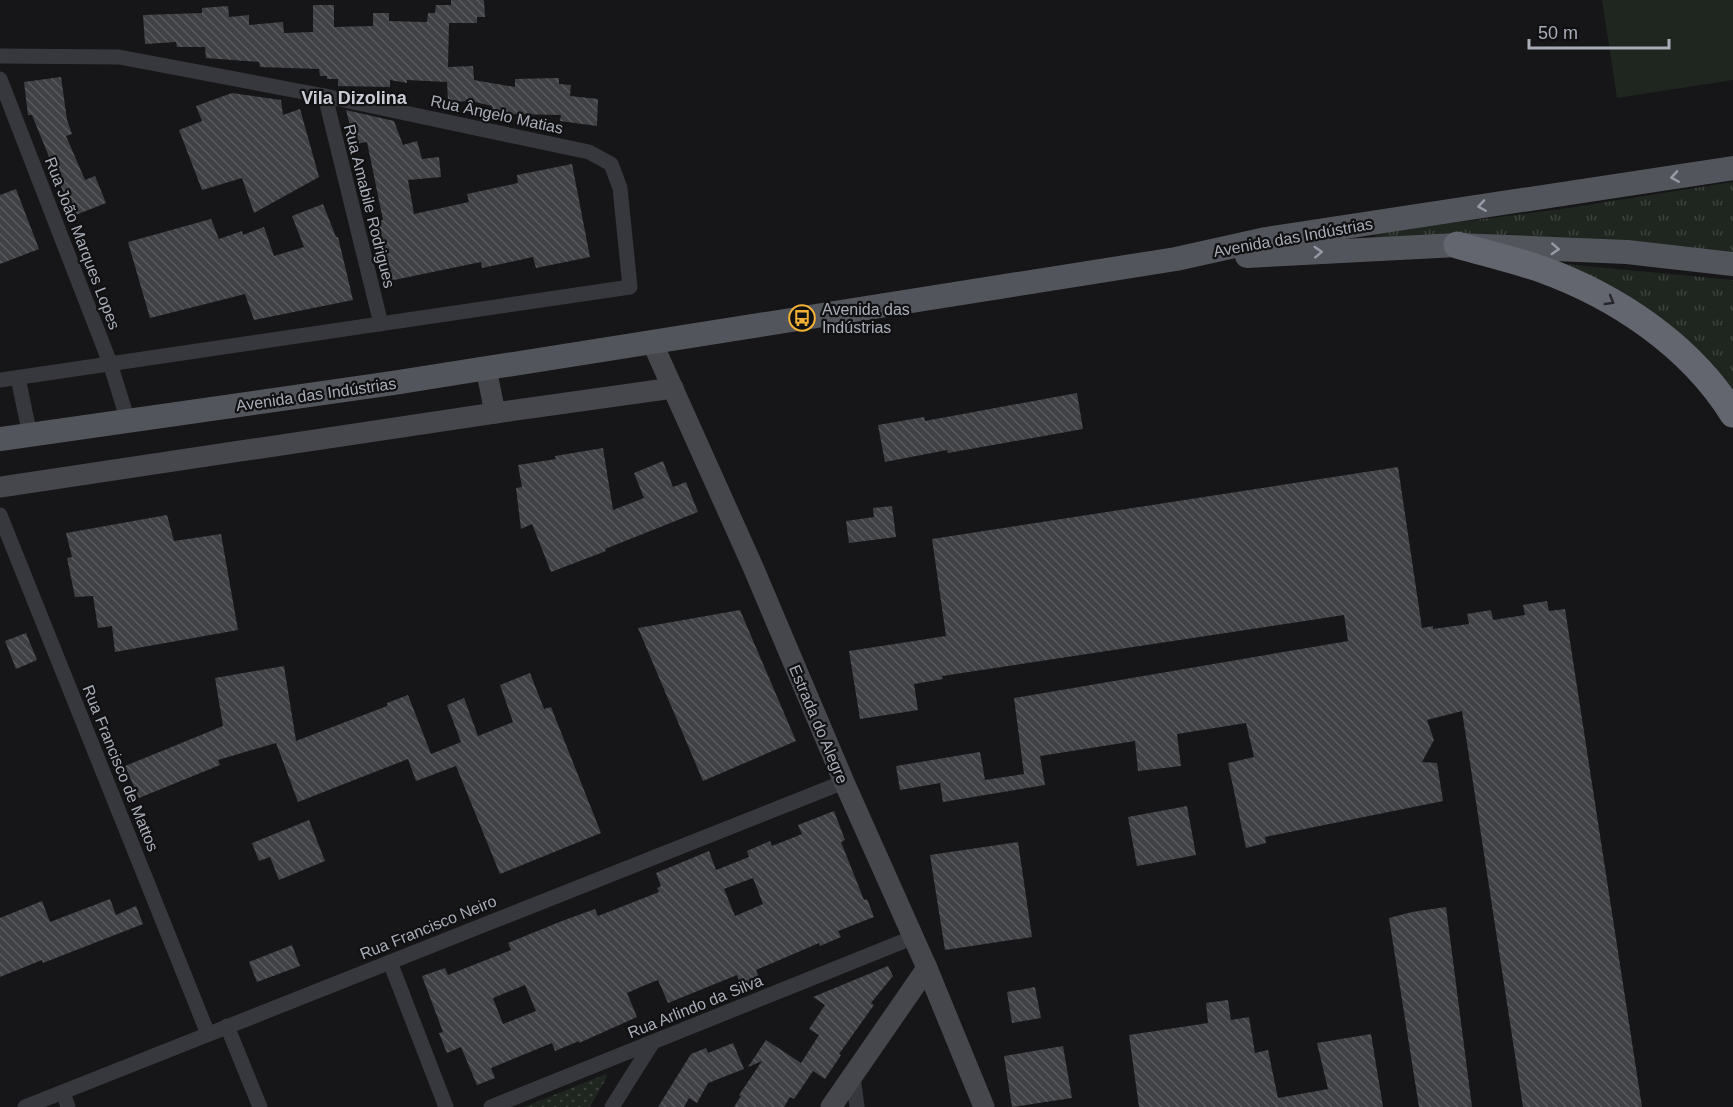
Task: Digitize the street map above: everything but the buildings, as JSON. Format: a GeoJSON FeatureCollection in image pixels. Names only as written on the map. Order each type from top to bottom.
{"type":"FeatureCollection","features":[{"type":"Feature","properties":{"kind":"highway"},"geometry":{"type":"LineString","coordinates":[[1457,245],[1541,269],[1608,298],[1675,346],[1722,396],[1733,414]]}},
{"type":"Feature","properties":{"kind":"main road","name":"Avenida das Indústrias"},"geometry":{"type":"LineString","coordinates":[[0,439],[486,368],[1176,259],[1266,239],[1733,168]]}},
{"type":"Feature","properties":{"kind":"main road"},"geometry":{"type":"LineString","coordinates":[[1176,259],[1457,245],[1627,252],[1733,264]]}},
{"type":"Feature","properties":{"kind":"street","name":"Rua Ângelo Matias"},"geometry":{"type":"LineString","coordinates":[[0,56],[119,57],[325,96],[589,152],[611,164],[620,188],[630,286],[381,324]]}},
{"type":"Feature","properties":{"kind":"street","name":"Rua João Marques Lopes"},"geometry":{"type":"LineString","coordinates":[[0,80],[110,363],[128,421]]}},
{"type":"Feature","properties":{"kind":"street","name":"Rua Amabile Rodrigues"},"geometry":{"type":"LineString","coordinates":[[325,96],[381,324]]}},
{"type":"Feature","properties":{"kind":"street"},"geometry":{"type":"LineString","coordinates":[[0,380],[381,324]]}},
{"type":"Feature","properties":{"kind":"street","name":"Estrada do Alegre"},"geometry":{"type":"LineString","coordinates":[[652,342],[914,937],[984,1107]]}},
{"type":"Feature","properties":{"kind":"street"},"geometry":{"type":"LineString","coordinates":[[486,368],[495,413]]}},
{"type":"Feature","properties":{"kind":"street"},"geometry":{"type":"LineString","coordinates":[[18,378],[30,435]]}},
{"type":"Feature","properties":{"kind":"street"},"geometry":{"type":"LineString","coordinates":[[0,488],[673,388]]}},
{"type":"Feature","properties":{"kind":"street","name":"Rua Francisco de Mattos"},"geometry":{"type":"LineString","coordinates":[[0,515],[208,1034]]}},
{"type":"Feature","properties":{"kind":"street","name":"Rua Francisco Neiro"},"geometry":{"type":"LineString","coordinates":[[25,1107],[844,782]]}},
{"type":"Feature","properties":{"kind":"street","name":"Rua Arlindo da Silva"},"geometry":{"type":"LineString","coordinates":[[490,1107],[914,937]]}},
{"type":"Feature","properties":{"kind":"street"},"geometry":{"type":"LineString","coordinates":[[390,962],[446,1107]]}},
{"type":"Feature","properties":{"kind":"street"},"geometry":{"type":"LineString","coordinates":[[831,1107],[927,968]]}},
{"type":"Feature","properties":{"kind":"street"},"geometry":{"type":"LineString","coordinates":[[227,1026],[260,1107]]}},
{"type":"Feature","properties":{"kind":"street"},"geometry":{"type":"LineString","coordinates":[[612,1107],[653,1042]]}},
{"type":"Feature","properties":{"kind":"street"},"geometry":{"type":"LineString","coordinates":[[853,1076],[857,1107]]}},
{"type":"Feature","properties":{"kind":"street"},"geometry":{"type":"LineString","coordinates":[[63,1092],[68,1107]]}},
{"type":"Feature","properties":{"kind":"green space"},"geometry":{"type":"Polygon","coordinates":[[[1602,0],[1733,0],[1733,80],[1617,98],[1602,0]]]}},
{"type":"Feature","properties":{"kind":"green space"},"geometry":{"type":"Polygon","coordinates":[[[1733,182],[1733,256],[1376,242],[1375,233],[1561,209],[1733,182]]]}},
{"type":"Feature","properties":{"kind":"green space"},"geometry":{"type":"Polygon","coordinates":[[[1565,264],[1733,280],[1733,398],[1565,264]]]}},
{"type":"Feature","properties":{"kind":"green space"},"geometry":{"type":"Polygon","coordinates":[[[606,1074],[607,1077],[590,1107],[524,1107],[606,1074]]]}},
{"type":"Feature","properties":{"kind":"place","name":"Avenida das Indústrias"},"geometry":{"type":"Point","coordinates":[802,318]}},
{"type":"Feature","properties":{"kind":"district","name":"Vila Dizolina"},"geometry":{"type":"Point","coordinates":[354,98]}}]}
